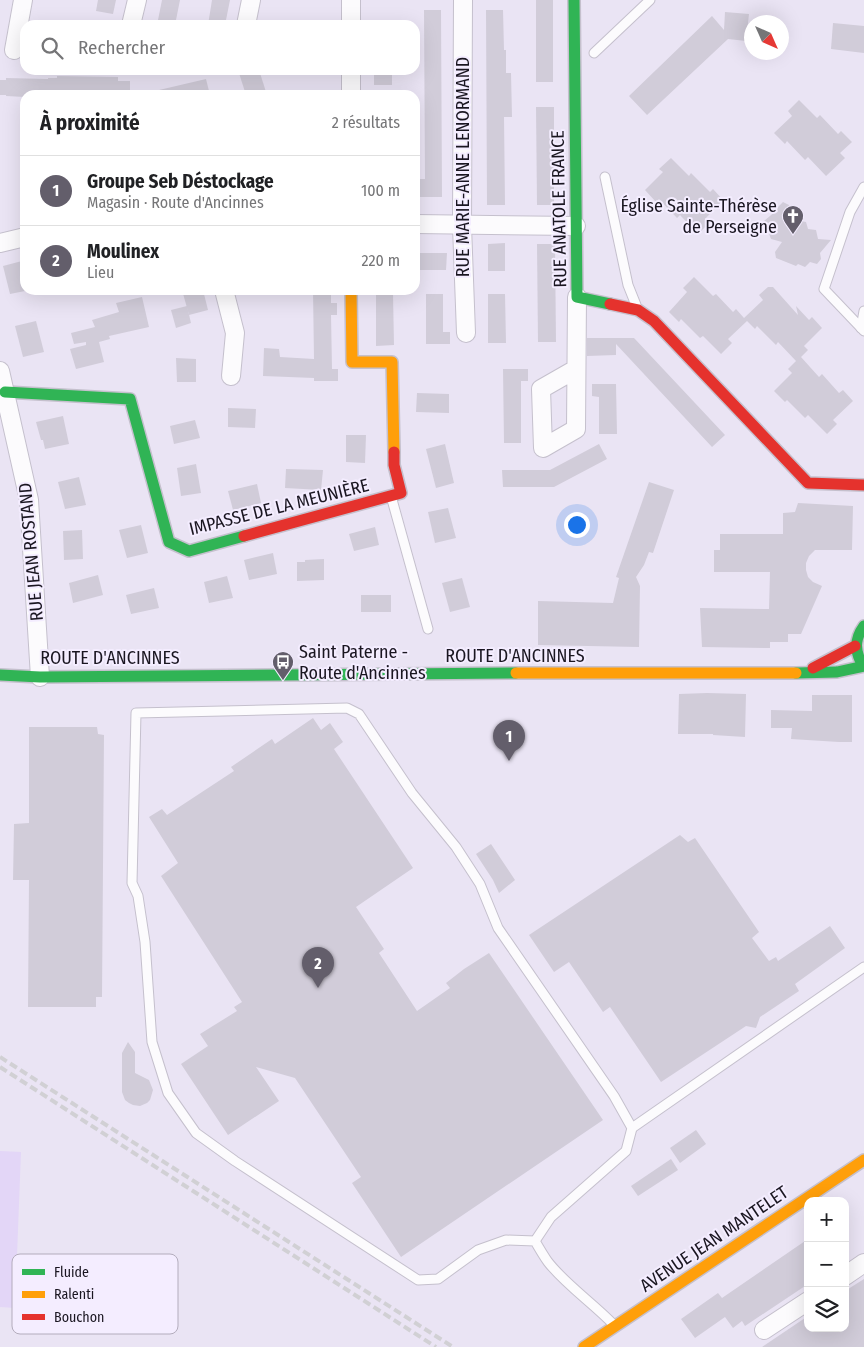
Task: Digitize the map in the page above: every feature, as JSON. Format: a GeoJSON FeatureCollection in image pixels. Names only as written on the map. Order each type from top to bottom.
{"type":"FeatureCollection","features":[{"type":"Feature","properties":{"kind":"street"},"geometry":{"type":"LineString","coordinates":[[13,50],[23,0]]}},
{"type":"Feature","properties":{"kind":"street"},"geometry":{"type":"LineString","coordinates":[[133,20],[137,0]]}},
{"type":"Feature","properties":{"kind":"street"},"geometry":{"type":"LineString","coordinates":[[247,20],[251,0]]}},
{"type":"Feature","properties":{"kind":"street"},"geometry":{"type":"LineString","coordinates":[[351,0],[351,20]]}},
{"type":"Feature","properties":{"kind":"street","name":"RUE MARIE-ANNE LENORMAND"},"geometry":{"type":"LineString","coordinates":[[463,0],[462,226],[466,333]]}},
{"type":"Feature","properties":{"kind":"street","name":"RUE ANATOLE FRANCE"},"geometry":{"type":"LineString","coordinates":[[574,0],[577,296],[638,310],[654,321],[808,483],[864,485]]}},
{"type":"Feature","properties":{"kind":"street"},"geometry":{"type":"LineString","coordinates":[[351,75],[351,90]]}},
{"type":"Feature","properties":{"kind":"street"},"geometry":{"type":"LineString","coordinates":[[420,224],[576,226]]}},
{"type":"Feature","properties":{"kind":"street"},"geometry":{"type":"LineString","coordinates":[[0,243],[20,238]]}},
{"type":"Feature","properties":{"kind":"street"},"geometry":{"type":"LineString","coordinates":[[225,295],[235,332],[231,376]]}},
{"type":"Feature","properties":{"kind":"street"},"geometry":{"type":"LineString","coordinates":[[351,295],[352,362],[392,362],[396,494]]}},
{"type":"Feature","properties":{"kind":"street"},"geometry":{"type":"LineString","coordinates":[[576,369],[577,296]]}},
{"type":"Feature","properties":{"kind":"street","name":"RUE JEAN ROSTAND"},"geometry":{"type":"LineString","coordinates":[[0,371],[29,500],[40,677]]}},
{"type":"Feature","properties":{"kind":"street","name":"IMPASSE DE LA MEUNIÈRE"},"geometry":{"type":"LineString","coordinates":[[5,392],[130,399],[169,542],[189,551],[396,494]]}},
{"type":"Feature","properties":{"kind":"street"},"geometry":{"type":"LineString","coordinates":[[864,626],[859,632],[855,646],[857,654],[864,665]]}},
{"type":"Feature","properties":{"kind":"street","name":"ROUTE D'ANCINNES"},"geometry":{"type":"LineString","coordinates":[[802,674],[855,646]]}},
{"type":"Feature","properties":{"kind":"street","name":"ROUTE D'ANCINNES"},"geometry":{"type":"LineString","coordinates":[[0,676],[450,673],[802,674],[837,672],[864,665]]}},
{"type":"Feature","properties":{"kind":"street","name":"AVENUE JEAN MANTELET"},"geometry":{"type":"LineString","coordinates":[[584,1347],[864,1160]]}},
{"type":"Feature","properties":{"kind":"street"},"geometry":{"type":"LineString","coordinates":[[849,1273],[864,1264]]}},
{"type":"Feature","properties":{"kind":"street"},"geometry":{"type":"LineString","coordinates":[[764,1330],[804,1304]]}},
{"type":"Feature","properties":{"kind":"lane"},"geometry":{"type":"LineString","coordinates":[[594,53],[650,0]]}},
{"type":"Feature","properties":{"kind":"lane"},"geometry":{"type":"LineString","coordinates":[[605,177],[628,285],[638,310]]}},
{"type":"Feature","properties":{"kind":"lane"},"geometry":{"type":"LineString","coordinates":[[863,329],[824,289],[850,212],[864,187]]}},
{"type":"Feature","properties":{"kind":"lane"},"geometry":{"type":"LineString","coordinates":[[863,329],[864,311]]}},
{"type":"Feature","properties":{"kind":"lane"},"geometry":{"type":"LineString","coordinates":[[396,494],[428,628]]}},
{"type":"Feature","properties":{"kind":"lane"},"geometry":{"type":"LineString","coordinates":[[535,1241],[506,1240],[478,1250],[438,1279],[418,1280],[196,1133],[168,1092],[152,1042],[145,942],[138,896],[132,883],[136,713],[347,708],[359,714],[412,793],[456,847],[480,884],[498,928],[614,1096],[632,1128]]}},
{"type":"Feature","properties":{"kind":"lane"},"geometry":{"type":"LineString","coordinates":[[535,1241],[551,1217],[626,1151],[632,1128],[864,967]]}},
{"type":"Feature","properties":{"kind":"lane"},"geometry":{"type":"LineString","coordinates":[[535,1241],[548,1262],[615,1327]]}},
{"type":"Feature","properties":{"kind":"shaded area"},"geometry":{"type":"Polygon","coordinates":[[[0,1151],[21,1152],[17,1254],[12,1254],[12,1308],[0,1307],[0,1151]]]}},
{"type":"Feature","properties":{"kind":"building"},"geometry":{"type":"Polygon","coordinates":[[[98,0],[116,0],[113,14],[96,11],[98,0]]]}},
{"type":"Feature","properties":{"kind":"building"},"geometry":{"type":"Polygon","coordinates":[[[162,0],[180,0],[176,20],[158,20],[162,0]]]}},
{"type":"Feature","properties":{"kind":"building"},"geometry":{"type":"Polygon","coordinates":[[[212,0],[230,0],[226,20],[209,20],[212,0]]]}},
{"type":"Feature","properties":{"kind":"building"},"geometry":{"type":"Polygon","coordinates":[[[536,0],[553,0],[553,82],[536,82],[536,0]]]}},
{"type":"Feature","properties":{"kind":"building"},"geometry":{"type":"Polygon","coordinates":[[[424,10],[441,10],[442,197],[420,197],[420,179],[425,179],[424,10]]]}},
{"type":"Feature","properties":{"kind":"building"},"geometry":{"type":"Polygon","coordinates":[[[486,10],[503,10],[506,73],[511,73],[512,117],[504,117],[505,205],[487,205],[486,10]]]}},
{"type":"Feature","properties":{"kind":"building"},"geometry":{"type":"Polygon","coordinates":[[[725,12],[749,14],[744,15],[744,41],[728,39],[647,115],[629,96],[712,16],[724,30],[725,12]]]}},
{"type":"Feature","properties":{"kind":"building"},"geometry":{"type":"Polygon","coordinates":[[[833,23],[864,26],[864,53],[831,49],[833,23]]]}},
{"type":"Feature","properties":{"kind":"building"},"geometry":{"type":"Polygon","coordinates":[[[240,75],[261,75],[265,90],[244,90],[240,75]]]}},
{"type":"Feature","properties":{"kind":"building"},"geometry":{"type":"Polygon","coordinates":[[[374,75],[392,75],[392,85],[374,85],[374,75]]]}},
{"type":"Feature","properties":{"kind":"building"},"geometry":{"type":"Polygon","coordinates":[[[57,76],[118,77],[118,81],[130,81],[130,90],[20,90],[20,97],[0,95],[0,80],[6,80],[6,78],[57,78],[57,76]]]}},
{"type":"Feature","properties":{"kind":"building"},"geometry":{"type":"Polygon","coordinates":[[[206,79],[209,90],[159,90],[206,79]]]}},
{"type":"Feature","properties":{"kind":"building"},"geometry":{"type":"Polygon","coordinates":[[[799,100],[817,118],[820,115],[838,134],[841,131],[852,142],[840,153],[845,158],[826,176],[808,157],[805,160],[787,141],[785,144],[774,133],[792,116],[788,111],[799,100]]]}},
{"type":"Feature","properties":{"kind":"building"},"geometry":{"type":"Polygon","coordinates":[[[536,107],[554,107],[554,205],[537,205],[536,107]]]}},
{"type":"Feature","properties":{"kind":"building"},"geometry":{"type":"Polygon","coordinates":[[[671,158],[689,176],[691,173],[710,192],[713,189],[723,200],[705,219],[709,223],[698,234],[680,215],[677,218],[659,199],[656,202],[645,190],[663,172],[659,169],[671,158]]]}},
{"type":"Feature","properties":{"kind":"building","name":"Église Sainte-Thérèse de Perseigne"},"geometry":{"type":"Polygon","coordinates":[[[783,202],[789,205],[791,212],[799,213],[801,221],[806,222],[808,229],[816,230],[818,239],[831,240],[820,253],[821,259],[817,264],[810,262],[805,267],[798,264],[796,266],[776,258],[775,252],[782,242],[771,239],[768,231],[756,228],[777,210],[783,202]]]}},
{"type":"Feature","properties":{"kind":"building"},"geometry":{"type":"Polygon","coordinates":[[[505,243],[505,271],[488,271],[488,244],[505,243]]]}},
{"type":"Feature","properties":{"kind":"building"},"geometry":{"type":"Polygon","coordinates":[[[537,244],[555,244],[556,342],[538,342],[537,244]]]}},
{"type":"Feature","properties":{"kind":"building"},"geometry":{"type":"Polygon","coordinates":[[[420,253],[447,253],[446,270],[420,270],[420,253]]]}},
{"type":"Feature","properties":{"kind":"building"},"geometry":{"type":"Polygon","coordinates":[[[20,262],[20,292],[10,294],[3,266],[20,262]]]}},
{"type":"Feature","properties":{"kind":"building"},"geometry":{"type":"Polygon","coordinates":[[[694,277],[713,296],[716,294],[733,312],[736,309],[744,318],[763,300],[759,295],[768,287],[773,287],[798,315],[796,306],[809,320],[812,317],[822,328],[804,346],[808,350],[801,357],[819,377],[822,374],[839,393],[843,390],[853,401],[833,420],[837,424],[827,434],[808,415],[805,418],[787,400],[785,402],[774,391],[792,373],[788,369],[796,361],[778,342],[776,345],[757,326],[755,329],[747,321],[728,339],[732,343],[721,354],[703,336],[700,338],[681,319],[679,322],[669,312],[687,292],[683,288],[694,277]]]}},
{"type":"Feature","properties":{"kind":"building"},"geometry":{"type":"Polygon","coordinates":[[[426,294],[443,294],[443,332],[450,332],[450,344],[426,344],[426,294]]]}},
{"type":"Feature","properties":{"kind":"building"},"geometry":{"type":"Polygon","coordinates":[[[488,294],[505,294],[506,343],[488,343],[488,294]]]}},
{"type":"Feature","properties":{"kind":"building"},"geometry":{"type":"Polygon","coordinates":[[[183,295],[204,295],[208,310],[189,315],[183,295]]]}},
{"type":"Feature","properties":{"kind":"building"},"geometry":{"type":"Polygon","coordinates":[[[313,295],[331,295],[331,303],[337,303],[337,315],[331,315],[332,369],[338,369],[338,381],[314,381],[314,378],[263,376],[264,348],[279,349],[280,357],[314,359],[313,295]]]}},
{"type":"Feature","properties":{"kind":"building"},"geometry":{"type":"Polygon","coordinates":[[[376,295],[393,295],[394,345],[376,346],[376,295]]]}},
{"type":"Feature","properties":{"kind":"building"},"geometry":{"type":"Polygon","coordinates":[[[142,297],[149,327],[109,336],[110,339],[99,342],[104,362],[76,369],[70,349],[86,345],[86,342],[74,344],[71,333],[95,327],[92,320],[119,312],[116,303],[142,297]]]}},
{"type":"Feature","properties":{"kind":"building"},"geometry":{"type":"Polygon","coordinates":[[[187,306],[191,323],[176,328],[171,310],[187,306]]]}},
{"type":"Feature","properties":{"kind":"building"},"geometry":{"type":"Polygon","coordinates":[[[36,321],[44,352],[23,357],[15,326],[36,321]]]}},
{"type":"Feature","properties":{"kind":"building"},"geometry":{"type":"Polygon","coordinates":[[[587,338],[634,338],[725,435],[712,447],[616,344],[616,355],[587,356],[587,338]]]}},
{"type":"Feature","properties":{"kind":"building"},"geometry":{"type":"Polygon","coordinates":[[[176,358],[196,359],[196,382],[177,382],[176,358]]]}},
{"type":"Feature","properties":{"kind":"building"},"geometry":{"type":"Polygon","coordinates":[[[503,369],[528,369],[528,381],[521,381],[521,443],[504,443],[503,369]]]}},
{"type":"Feature","properties":{"kind":"building"},"geometry":{"type":"Polygon","coordinates":[[[592,384],[616,384],[617,434],[599,434],[599,397],[592,396],[592,384]]]}},
{"type":"Feature","properties":{"kind":"building"},"geometry":{"type":"Polygon","coordinates":[[[417,393],[449,394],[449,413],[416,412],[417,393]]]}},
{"type":"Feature","properties":{"kind":"building"},"geometry":{"type":"Polygon","coordinates":[[[228,408],[256,409],[255,428],[228,427],[228,408]]]}},
{"type":"Feature","properties":{"kind":"building"},"geometry":{"type":"Polygon","coordinates":[[[63,416],[69,444],[45,449],[36,422],[63,416]]]}},
{"type":"Feature","properties":{"kind":"building"},"geometry":{"type":"Polygon","coordinates":[[[195,420],[200,438],[174,444],[170,426],[195,420]]]}},
{"type":"Feature","properties":{"kind":"building"},"geometry":{"type":"Polygon","coordinates":[[[346,435],[366,435],[365,463],[346,462],[346,435]]]}},
{"type":"Feature","properties":{"kind":"building"},"geometry":{"type":"Polygon","coordinates":[[[445,444],[454,483],[436,488],[426,449],[445,444]]]}},
{"type":"Feature","properties":{"kind":"building"},"geometry":{"type":"Polygon","coordinates":[[[599,444],[607,459],[554,487],[503,487],[502,470],[550,470],[599,444]]]}},
{"type":"Feature","properties":{"kind":"building"},"geometry":{"type":"Polygon","coordinates":[[[196,464],[201,493],[181,496],[177,468],[196,464]]]}},
{"type":"Feature","properties":{"kind":"building"},"geometry":{"type":"Polygon","coordinates":[[[286,469],[323,470],[321,490],[285,488],[286,469]]]}},
{"type":"Feature","properties":{"kind":"building"},"geometry":{"type":"Polygon","coordinates":[[[79,477],[86,505],[65,509],[58,482],[79,477]]]}},
{"type":"Feature","properties":{"kind":"building"},"geometry":{"type":"Polygon","coordinates":[[[649,482],[674,490],[653,553],[649,552],[644,565],[636,577],[640,586],[639,647],[538,645],[538,601],[613,603],[619,578],[616,577],[649,482]]]}},
{"type":"Feature","properties":{"kind":"building"},"geometry":{"type":"Polygon","coordinates":[[[257,484],[261,503],[233,510],[228,491],[257,484]]]}},
{"type":"Feature","properties":{"kind":"building"},"geometry":{"type":"Polygon","coordinates":[[[798,503],[853,506],[852,550],[815,550],[809,556],[806,563],[808,577],[813,582],[822,586],[801,634],[788,634],[788,642],[770,642],[770,648],[702,647],[700,608],[769,609],[770,572],[714,572],[714,550],[720,550],[720,534],[783,534],[783,513],[795,512],[798,503]]]}},
{"type":"Feature","properties":{"kind":"building"},"geometry":{"type":"Polygon","coordinates":[[[448,508],[456,538],[435,543],[428,512],[448,508]]]}},
{"type":"Feature","properties":{"kind":"building"},"geometry":{"type":"Polygon","coordinates":[[[141,525],[148,553],[127,558],[119,530],[141,525]]]}},
{"type":"Feature","properties":{"kind":"building"},"geometry":{"type":"Polygon","coordinates":[[[375,527],[379,545],[354,551],[349,534],[375,527]]]}},
{"type":"Feature","properties":{"kind":"building"},"geometry":{"type":"Polygon","coordinates":[[[82,530],[83,559],[64,560],[63,531],[82,530]]]}},
{"type":"Feature","properties":{"kind":"building"},"geometry":{"type":"Polygon","coordinates":[[[273,553],[277,574],[249,580],[244,560],[273,553]]]}},
{"type":"Feature","properties":{"kind":"building"},"geometry":{"type":"Polygon","coordinates":[[[324,559],[324,580],[297,581],[297,562],[324,559]]]}},
{"type":"Feature","properties":{"kind":"building"},"geometry":{"type":"Polygon","coordinates":[[[98,575],[103,595],[73,603],[69,583],[98,575]]]}},
{"type":"Feature","properties":{"kind":"building"},"geometry":{"type":"Polygon","coordinates":[[[227,576],[233,598],[209,603],[204,582],[227,576]]]}},
{"type":"Feature","properties":{"kind":"building"},"geometry":{"type":"Polygon","coordinates":[[[462,578],[470,607],[450,612],[442,583],[462,578]]]}},
{"type":"Feature","properties":{"kind":"building"},"geometry":{"type":"Polygon","coordinates":[[[154,588],[159,608],[131,614],[126,595],[154,588]]]}},
{"type":"Feature","properties":{"kind":"building"},"geometry":{"type":"Polygon","coordinates":[[[361,595],[391,595],[391,612],[361,612],[361,595]]]}},
{"type":"Feature","properties":{"kind":"building"},"geometry":{"type":"Polygon","coordinates":[[[679,694],[746,694],[745,737],[713,734],[678,734],[679,694]]]}},
{"type":"Feature","properties":{"kind":"building"},"geometry":{"type":"Polygon","coordinates":[[[812,695],[852,695],[852,742],[791,739],[792,728],[771,728],[771,710],[812,711],[812,695]]]}},
{"type":"Feature","properties":{"kind":"building"},"geometry":{"type":"Polygon","coordinates":[[[313,718],[321,730],[330,723],[343,742],[334,749],[413,868],[356,907],[384,949],[379,953],[417,1011],[450,988],[446,983],[489,953],[603,1120],[401,1257],[352,1183],[361,1177],[295,1078],[256,1067],[279,1101],[228,1135],[181,1064],[208,1046],[200,1034],[237,1011],[234,1007],[242,1002],[161,876],[178,863],[149,817],[162,809],[167,815],[234,771],[231,767],[272,739],[275,744],[313,718]]]}},
{"type":"Feature","properties":{"kind":"building"},"geometry":{"type":"Polygon","coordinates":[[[29,727],[97,727],[98,734],[104,735],[102,997],[96,997],[96,1007],[28,1007],[29,880],[13,880],[14,824],[29,823],[29,727]]]}},
{"type":"Feature","properties":{"kind":"building"},"geometry":{"type":"Polygon","coordinates":[[[680,835],[688,842],[695,838],[759,932],[752,938],[769,961],[776,957],[778,961],[830,926],[845,948],[795,984],[799,991],[760,1017],[756,1028],[746,1026],[661,1082],[610,1007],[603,1012],[569,962],[554,972],[529,935],[680,835]]]}},
{"type":"Feature","properties":{"kind":"building"},"geometry":{"type":"Polygon","coordinates":[[[491,844],[515,880],[499,893],[476,854],[491,844]]]}},
{"type":"Feature","properties":{"kind":"building"},"geometry":{"type":"Polygon","coordinates":[[[128,1042],[135,1052],[135,1073],[149,1080],[153,1090],[150,1100],[140,1106],[133,1105],[125,1100],[122,1092],[122,1053],[128,1042]]]}},
{"type":"Feature","properties":{"kind":"building"},"geometry":{"type":"Polygon","coordinates":[[[696,1130],[706,1144],[680,1163],[670,1148],[696,1130]]]}},
{"type":"Feature","properties":{"kind":"building"},"geometry":{"type":"Polygon","coordinates":[[[671,1159],[678,1170],[638,1196],[631,1186],[671,1159]]]}},
{"type":"Feature","properties":{"kind":"building"},"geometry":{"type":"Polygon","coordinates":[[[804,1242],[804,1287],[745,1326],[742,1321],[733,1328],[725,1317],[695,1338],[681,1319],[718,1293],[722,1298],[804,1242]]]}},
{"type":"Feature","properties":{"kind":"building"},"geometry":{"type":"Polygon","coordinates":[[[864,1279],[864,1347],[762,1347],[804,1319],[804,1332],[849,1332],[849,1288],[864,1279]]]}},
{"type":"Feature","properties":{"kind":"railway"},"geometry":{"type":"LineString","coordinates":[[0,1057],[453,1347]]}},
{"type":"Feature","properties":{"kind":"railway"},"geometry":{"type":"LineString","coordinates":[[0,1067],[436,1347]]}},
{"type":"Feature","properties":{"kind":"traffic: fast"},"geometry":{"type":"LineString","coordinates":[[574,0],[577,297],[610,304]]}},
{"type":"Feature","properties":{"kind":"traffic: fast"},"geometry":{"type":"LineString","coordinates":[[5,392],[130,399],[169,542],[189,551],[244,536]]}},
{"type":"Feature","properties":{"kind":"traffic: fast"},"geometry":{"type":"LineString","coordinates":[[860,660],[857,642],[864,626]]}},
{"type":"Feature","properties":{"kind":"traffic: fast"},"geometry":{"type":"LineString","coordinates":[[796,673],[837,672],[864,666]]}},
{"type":"Feature","properties":{"kind":"traffic: fast"},"geometry":{"type":"LineString","coordinates":[[0,675],[40,677],[516,673]]}},
{"type":"Feature","properties":{"kind":"traffic: slow"},"geometry":{"type":"LineString","coordinates":[[351,295],[352,362],[392,362],[394,452]]}},
{"type":"Feature","properties":{"kind":"traffic: slow"},"geometry":{"type":"LineString","coordinates":[[516,673],[796,673]]}},
{"type":"Feature","properties":{"kind":"traffic: slow"},"geometry":{"type":"LineString","coordinates":[[584,1347],[864,1160]]}},
{"type":"Feature","properties":{"kind":"traffic: jam"},"geometry":{"type":"LineString","coordinates":[[610,304],[638,310],[654,321],[808,483],[864,485]]}},
{"type":"Feature","properties":{"kind":"traffic: jam"},"geometry":{"type":"LineString","coordinates":[[244,536],[401,493],[394,465],[394,452]]}},
{"type":"Feature","properties":{"kind":"traffic: jam"},"geometry":{"type":"LineString","coordinates":[[813,668],[855,646]]}},
{"type":"Feature","properties":{"kind":"place","name":"Église Sainte-Thérèse de Perseigne"},"geometry":{"type":"Point","coordinates":[793,235]}},
{"type":"Feature","properties":{"kind":"place","name":"Saint Paterne - Route d'Ancinnes"},"geometry":{"type":"Point","coordinates":[283,681]}},
{"type":"Feature","properties":{"kind":"place","name":"Groupe Seb Déstockage"},"geometry":{"type":"Point","coordinates":[509,761]}},
{"type":"Feature","properties":{"kind":"place","name":"Moulinex"},"geometry":{"type":"Point","coordinates":[318,988]}}]}
